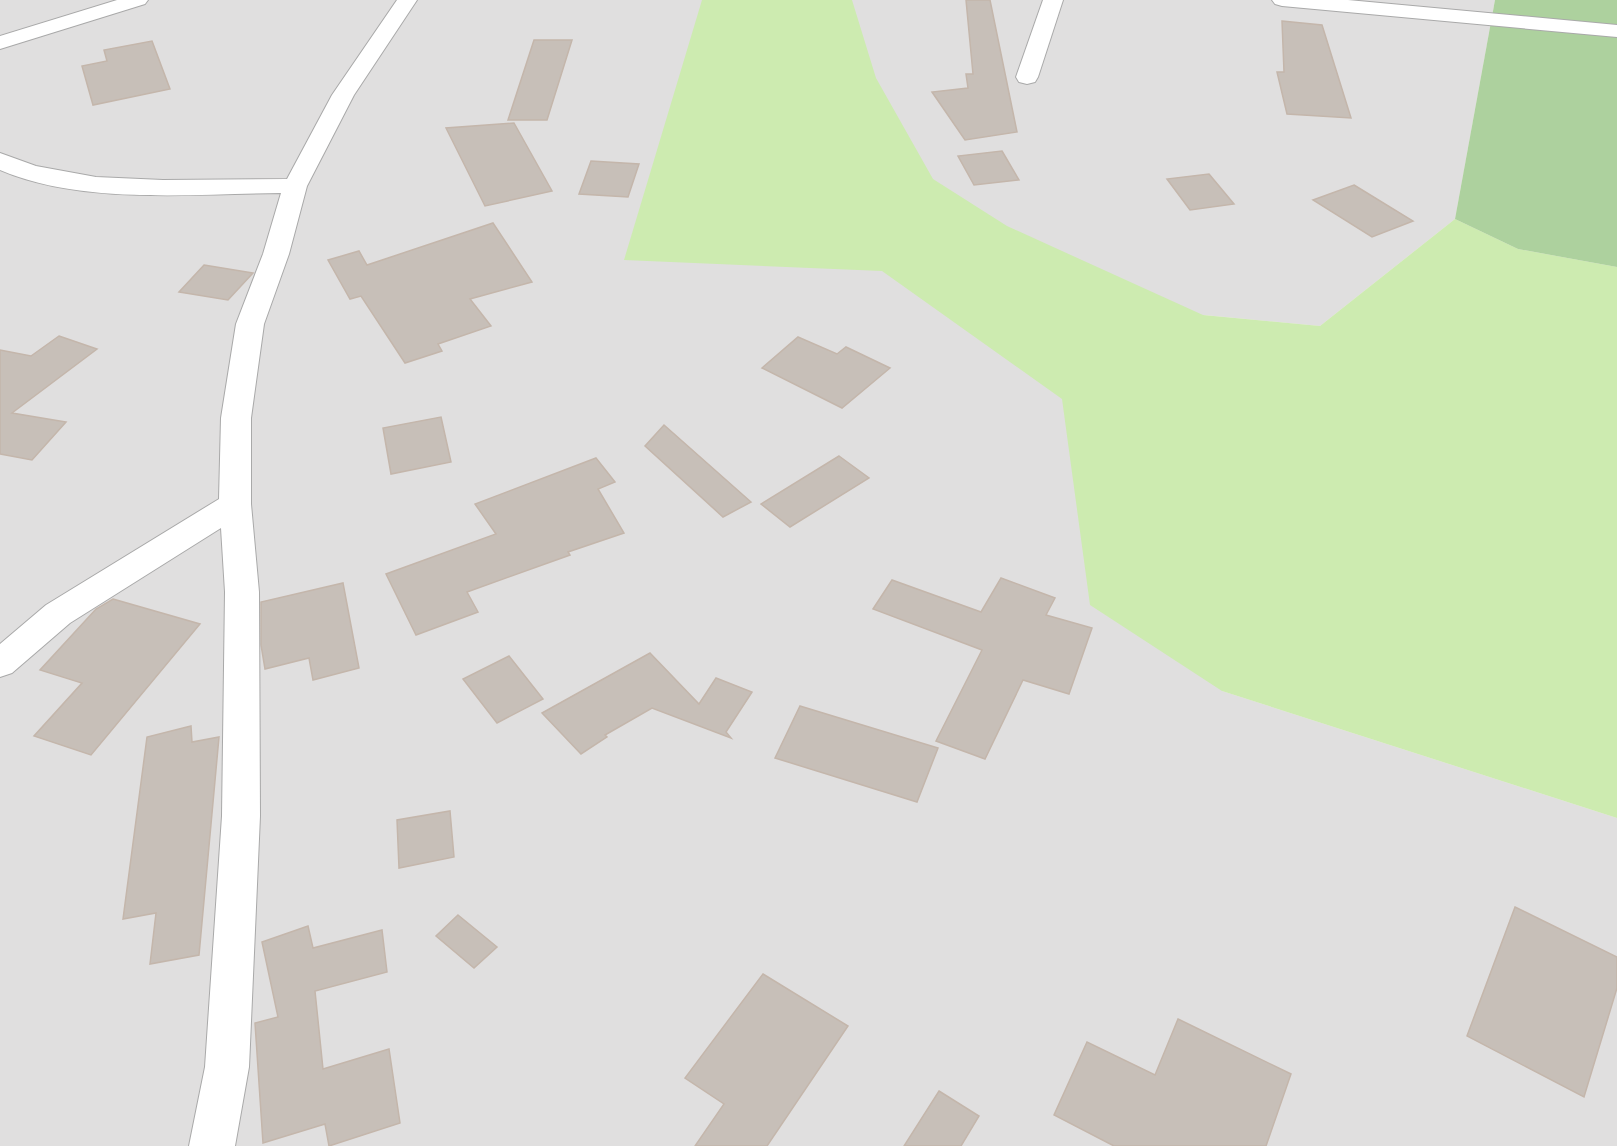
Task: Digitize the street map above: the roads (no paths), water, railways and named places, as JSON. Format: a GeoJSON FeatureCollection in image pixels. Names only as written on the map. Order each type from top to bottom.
{"type":"FeatureCollection","features":[{"type":"Feature","properties":{"kind":"street"},"geometry":{"type":"LineString","coordinates":[[0,43],[138,0]]}},
{"type":"Feature","properties":{"kind":"street"},"geometry":{"type":"LineString","coordinates":[[212,1146],[227,1067],[241,816],[242,592],[235,504],[236,418],[250,324],[276,254],[295,186],[343,95],[407,0]]}},
{"type":"Feature","properties":{"kind":"street"},"geometry":{"type":"LineString","coordinates":[[1027,76],[1053,0]]}},
{"type":"Feature","properties":{"kind":"street"},"geometry":{"type":"LineString","coordinates":[[1282,0],[1617,31]]}},
{"type":"Feature","properties":{"kind":"street"},"geometry":{"type":"LineString","coordinates":[[0,160],[8,165],[54,179],[125,186],[295,186]]}},
{"type":"Feature","properties":{"kind":"street"},"geometry":{"type":"LineString","coordinates":[[0,664],[58,614],[235,504]]}}]}
